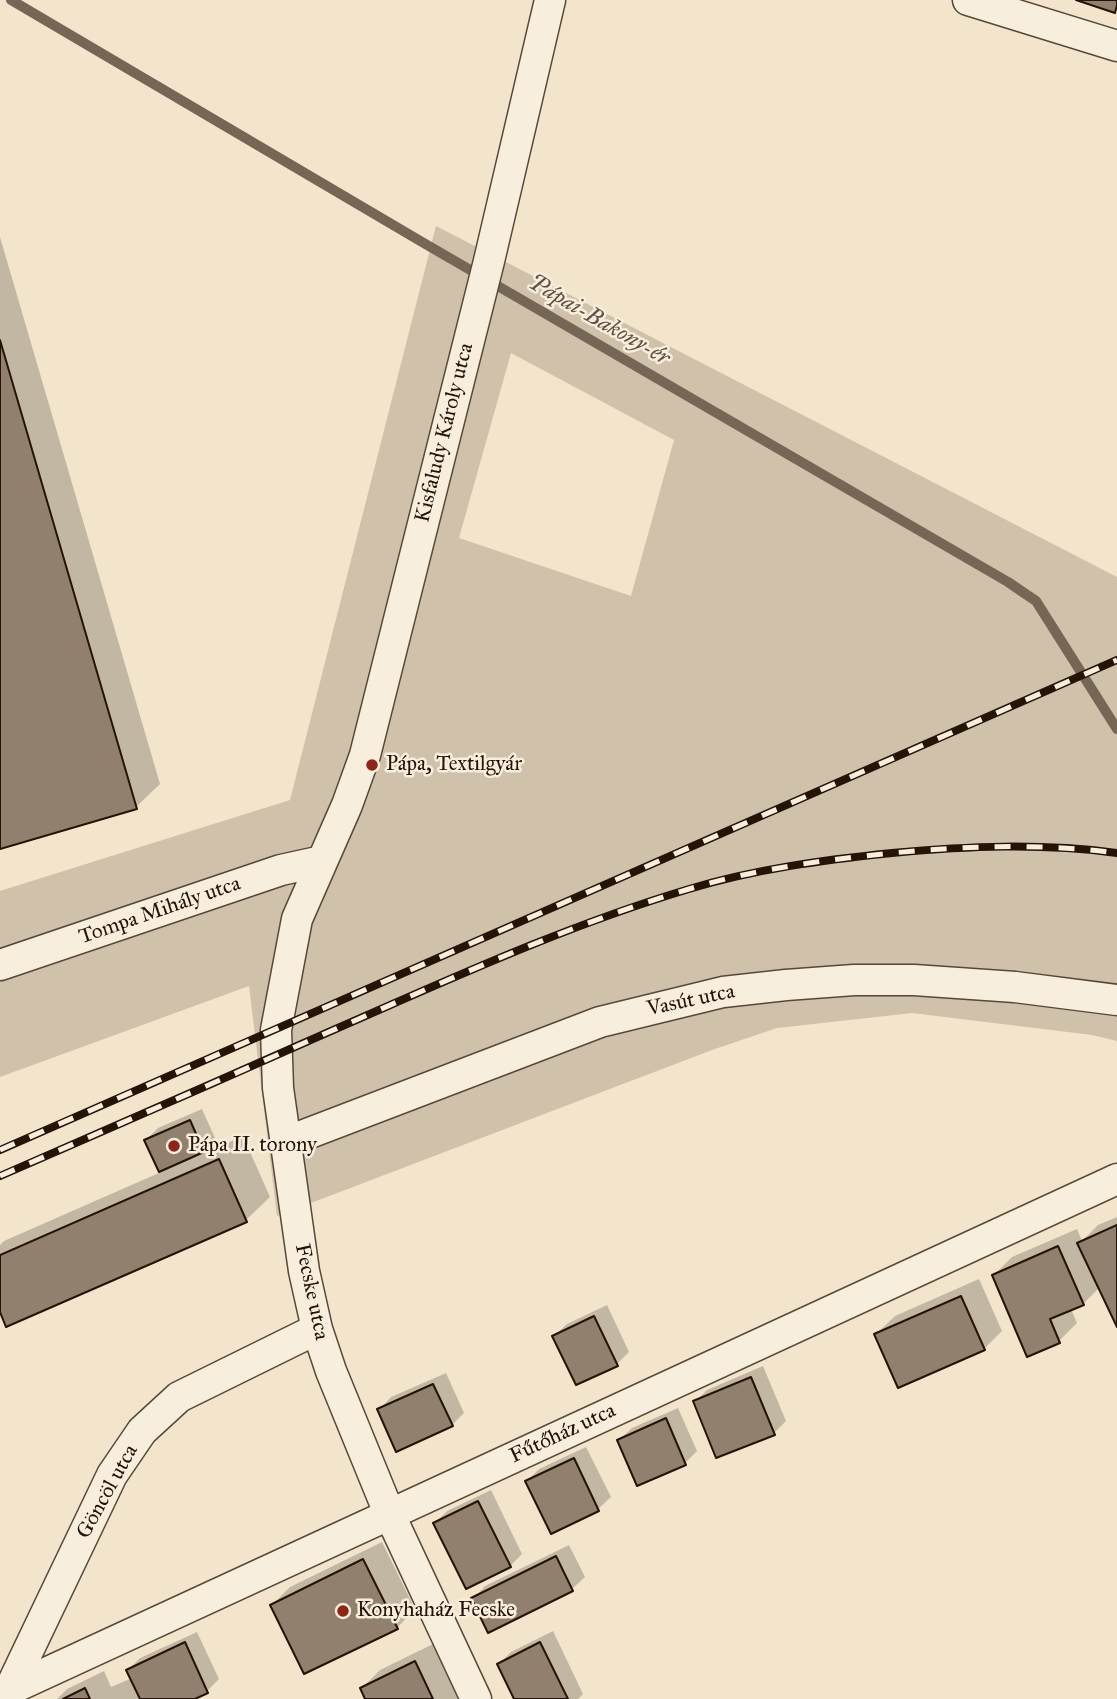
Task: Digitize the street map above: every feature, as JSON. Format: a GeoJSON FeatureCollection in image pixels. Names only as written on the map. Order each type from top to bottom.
{"type":"FeatureCollection","features":[{"type":"Feature","properties":{"kind":"street","name":"Kisfaludy Károly utca"},"geometry":{"type":"LineString","coordinates":[[322,862],[365,755],[489,261],[551,0]]}},
{"type":"Feature","properties":{"kind":"street"},"geometry":{"type":"LineString","coordinates":[[968,0],[1117,46]]}},
{"type":"Feature","properties":{"kind":"street","name":"Tompa Mihály utca"},"geometry":{"type":"LineString","coordinates":[[0,965],[281,870],[322,862]]}},
{"type":"Feature","properties":{"kind":"street","name":"Fecske utca"},"geometry":{"type":"LineString","coordinates":[[322,862],[297,919],[276,1030],[278,1088],[304,1271],[317,1329],[331,1371],[389,1513],[476,1699]]}},
{"type":"Feature","properties":{"kind":"street","name":"Vasút utca"},"geometry":{"type":"LineString","coordinates":[[286,1142],[600,1022],[723,992],[813,983],[914,980],[1015,987],[1117,1000]]}},
{"type":"Feature","properties":{"kind":"street","name":"Fűtőház utca"},"geometry":{"type":"LineString","coordinates":[[7,1694],[389,1513],[1117,1179]]}},
{"type":"Feature","properties":{"kind":"street","name":"Göncöl utca"},"geometry":{"type":"LineString","coordinates":[[7,1694],[112,1475],[142,1431],[179,1397],[317,1329]]}},
{"type":"Feature","properties":{"kind":"shaded area"},"geometry":{"type":"Polygon","coordinates":[[[436,226],[1117,577],[1117,1041],[1092,1035],[912,1013],[777,1028],[712,1050],[277,1216],[249,986],[0,1077],[0,891],[290,800],[436,226]],[[511,353],[459,538],[631,596],[674,440],[511,353]]]}},
{"type":"Feature","properties":{"kind":"building"},"geometry":{"type":"Polygon","coordinates":[[[1076,0],[1117,0],[1117,5],[1115,13],[1076,0]]]}},
{"type":"Feature","properties":{"kind":"building"},"geometry":{"type":"Polygon","coordinates":[[[0,340],[137,809],[0,849],[0,340]]]}},
{"type":"Feature","properties":{"kind":"building","name":"Pápa II. torony"},"geometry":{"type":"Polygon","coordinates":[[[190,1120],[204,1152],[159,1172],[144,1140],[190,1120]]]}},
{"type":"Feature","properties":{"kind":"building"},"geometry":{"type":"Polygon","coordinates":[[[219,1159],[247,1222],[6,1327],[0,1312],[0,1255],[219,1159]]]}},
{"type":"Feature","properties":{"kind":"building"},"geometry":{"type":"Polygon","coordinates":[[[1117,1225],[1117,1327],[1077,1243],[1117,1225]]]}},
{"type":"Feature","properties":{"kind":"building"},"geometry":{"type":"Polygon","coordinates":[[[1058,1246],[1084,1305],[1050,1319],[1060,1343],[1027,1357],[992,1275],[1058,1246]]]}},
{"type":"Feature","properties":{"kind":"building"},"geometry":{"type":"Polygon","coordinates":[[[961,1296],[985,1350],[898,1388],[874,1334],[961,1296]]]}},
{"type":"Feature","properties":{"kind":"building"},"geometry":{"type":"Polygon","coordinates":[[[594,1316],[618,1366],[576,1385],[552,1336],[594,1316]]]}},
{"type":"Feature","properties":{"kind":"building"},"geometry":{"type":"Polygon","coordinates":[[[751,1377],[775,1435],[716,1458],[693,1401],[751,1377]]]}},
{"type":"Feature","properties":{"kind":"building"},"geometry":{"type":"Polygon","coordinates":[[[433,1384],[453,1426],[396,1452],[377,1409],[433,1384]]]}},
{"type":"Feature","properties":{"kind":"building"},"geometry":{"type":"Polygon","coordinates":[[[666,1418],[686,1465],[637,1486],[617,1440],[666,1418]]]}},
{"type":"Feature","properties":{"kind":"building"},"geometry":{"type":"Polygon","coordinates":[[[574,1458],[599,1511],[551,1534],[525,1481],[574,1458]]]}},
{"type":"Feature","properties":{"kind":"building"},"geometry":{"type":"Polygon","coordinates":[[[478,1501],[511,1567],[466,1589],[433,1523],[478,1501]]]}},
{"type":"Feature","properties":{"kind":"building"},"geometry":{"type":"Polygon","coordinates":[[[556,1556],[573,1591],[488,1633],[471,1598],[556,1556]]]}},
{"type":"Feature","properties":{"kind":"building"},"geometry":{"type":"Polygon","coordinates":[[[363,1559],[398,1629],[304,1674],[270,1605],[363,1559]]]}},
{"type":"Feature","properties":{"kind":"building"},"geometry":{"type":"Polygon","coordinates":[[[185,1642],[208,1693],[195,1699],[140,1699],[126,1670],[185,1642]]]}},
{"type":"Feature","properties":{"kind":"building"},"geometry":{"type":"Polygon","coordinates":[[[540,1642],[568,1699],[514,1699],[497,1664],[540,1642]]]}},
{"type":"Feature","properties":{"kind":"building"},"geometry":{"type":"Polygon","coordinates":[[[415,1661],[433,1699],[365,1699],[360,1688],[415,1661]]]}},
{"type":"Feature","properties":{"kind":"building"},"geometry":{"type":"Polygon","coordinates":[[[85,1688],[90,1699],[63,1699],[85,1688]]]}},
{"type":"Feature","properties":{"kind":"waterway","name":"Pápai-Bakony-ér"},"geometry":{"type":"LineString","coordinates":[[11,0],[1008,582],[1036,601],[1117,729]]}},
{"type":"Feature","properties":{"kind":"railway"},"geometry":{"type":"LineString","coordinates":[[0,1150],[1117,660]]}},
{"type":"Feature","properties":{"kind":"railway"},"geometry":{"type":"LineString","coordinates":[[0,1176],[507,955],[597,920],[689,889],[789,866],[920,851],[1033,847],[1117,853]]}},
{"type":"Feature","properties":{"kind":"place","name":"Pápa, Textilgyár"},"geometry":{"type":"Point","coordinates":[372,765]}},
{"type":"Feature","properties":{"kind":"place","name":"Pápa II. torony"},"geometry":{"type":"Point","coordinates":[174,1146]}},
{"type":"Feature","properties":{"kind":"place","name":"Konyhaház Fecske"},"geometry":{"type":"Point","coordinates":[343,1611]}}]}
